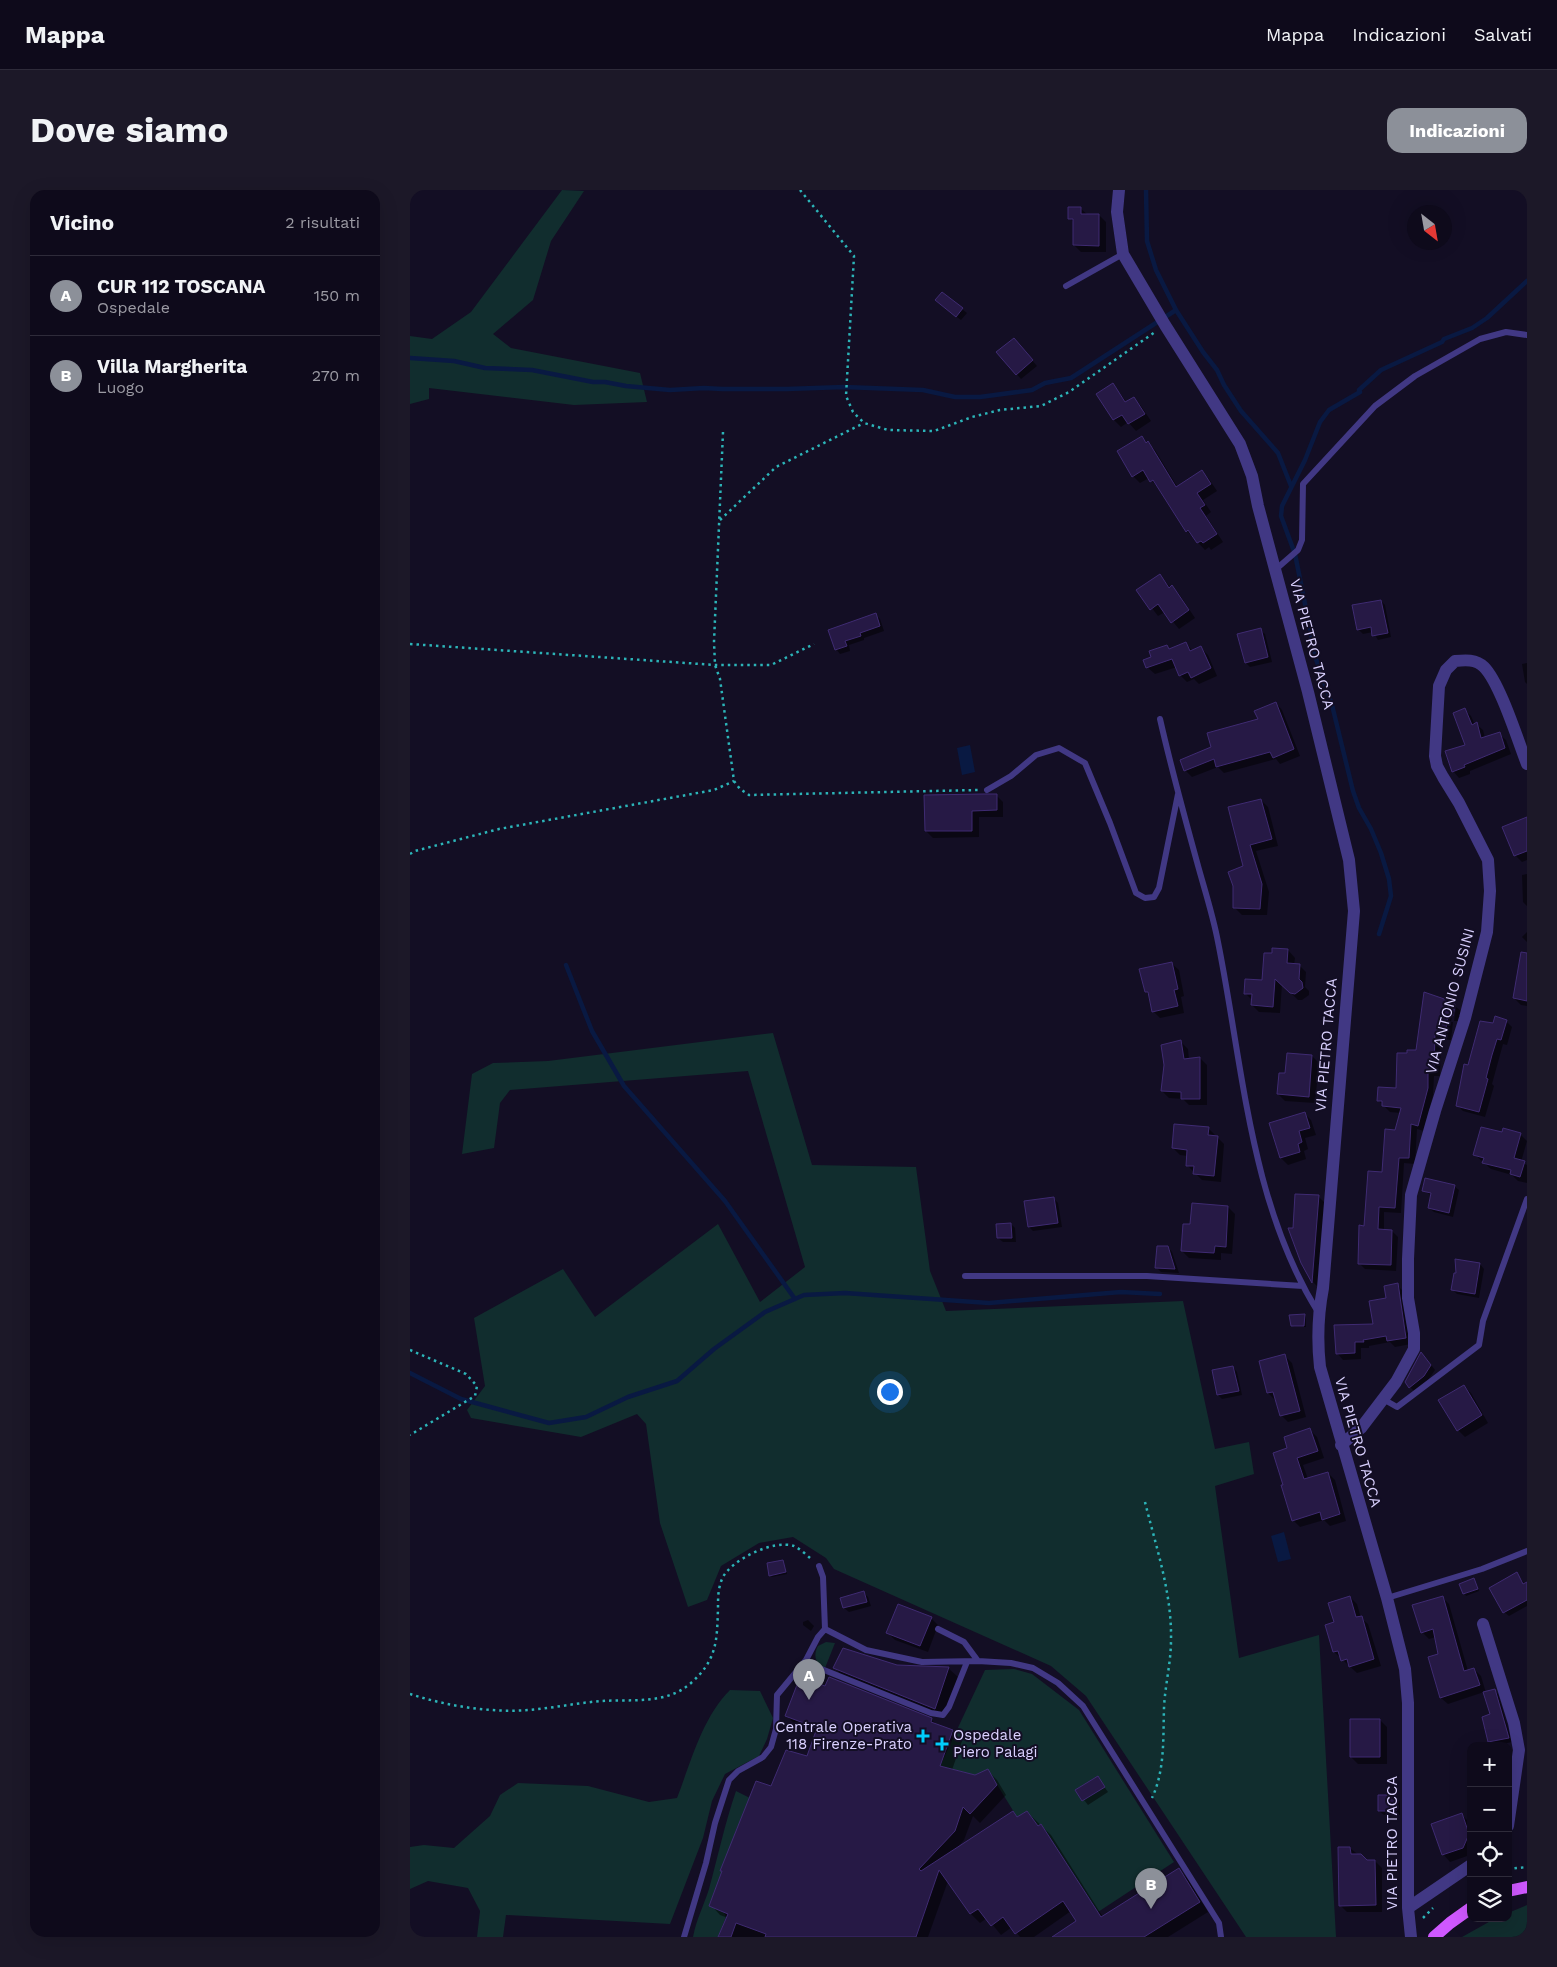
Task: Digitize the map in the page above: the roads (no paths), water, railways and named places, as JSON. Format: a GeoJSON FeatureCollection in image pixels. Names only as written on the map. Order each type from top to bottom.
{"type":"FeatureCollection","features":[{"type":"Feature","properties":{"kind":"main road"},"geometry":{"type":"LineString","coordinates":[[1512,1890],[1527,1887]]}},
{"type":"Feature","properties":{"kind":"main road"},"geometry":{"type":"LineString","coordinates":[[1434,1937],[1450,1922],[1467,1911]]}},
{"type":"Feature","properties":{"kind":"street","name":"VIA PIETRO TACCA"},"geometry":{"type":"LineString","coordinates":[[1118,190],[1117,212],[1123,254],[1240,444],[1252,476],[1258,506],[1308,692],[1349,860],[1354,911],[1323,1288],[1318,1312],[1320,1367],[1406,1669],[1408,1703],[1408,1908],[1410,1935]]}},
{"type":"Feature","properties":{"kind":"street","name":"VIA ANTONIO SUSINI"},"geometry":{"type":"LineString","coordinates":[[1341,1445],[1361,1428],[1396,1382],[1414,1349],[1414,1333],[1408,1298],[1411,1195],[1435,1111],[1465,1018],[1487,932],[1490,891],[1488,860],[1460,803],[1437,766],[1435,756],[1439,686],[1446,670],[1455,661],[1468,660],[1483,666],[1494,680],[1527,764]]}},
{"type":"Feature","properties":{"kind":"street"},"geometry":{"type":"LineString","coordinates":[[1483,1624],[1514,1723],[1519,1750],[1512,1798]]}},
{"type":"Feature","properties":{"kind":"street"},"geometry":{"type":"LineString","coordinates":[[1408,1908],[1467,1868]]}},
{"type":"Feature","properties":{"kind":"lane"},"geometry":{"type":"LineString","coordinates":[[1066,286],[1123,254]]}},
{"type":"Feature","properties":{"kind":"lane"},"geometry":{"type":"LineString","coordinates":[[1275,570],[1298,550],[1302,540],[1303,484],[1375,406],[1415,376],[1480,339],[1506,332],[1527,335]]}},
{"type":"Feature","properties":{"kind":"lane"},"geometry":{"type":"LineString","coordinates":[[1160,719],[1218,940],[1254,1141],[1280,1231],[1303,1286],[1318,1312]]}},
{"type":"Feature","properties":{"kind":"lane"},"geometry":{"type":"LineString","coordinates":[[987,790],[1011,776],[1036,755],[1059,748],[1085,763],[1136,892],[1146,898],[1154,896],[1159,888],[1178,793]]}},
{"type":"Feature","properties":{"kind":"lane"},"geometry":{"type":"LineString","coordinates":[[1382,1398],[1397,1407],[1479,1345],[1484,1321],[1527,1199]]}},
{"type":"Feature","properties":{"kind":"lane"},"geometry":{"type":"LineString","coordinates":[[965,1276],[1147,1276],[1303,1286]]}},
{"type":"Feature","properties":{"kind":"lane"},"geometry":{"type":"LineString","coordinates":[[1387,1598],[1482,1569],[1527,1551]]}},
{"type":"Feature","properties":{"kind":"lane"},"geometry":{"type":"LineString","coordinates":[[684,1937],[729,1780],[738,1771],[764,1757],[771,1746],[776,1729],[777,1695],[806,1660],[818,1637],[825,1630],[823,1577],[818,1566]]}},
{"type":"Feature","properties":{"kind":"lane"},"geometry":{"type":"LineString","coordinates":[[938,1629],[964,1642],[978,1661]]}},
{"type":"Feature","properties":{"kind":"lane"},"geometry":{"type":"LineString","coordinates":[[825,1630],[866,1650],[922,1662],[978,1661],[1011,1663],[1033,1668],[1058,1682],[1083,1706],[1219,1923],[1221,1937]]}},
{"type":"Feature","properties":{"kind":"lane"},"geometry":{"type":"LineString","coordinates":[[806,1660],[827,1672],[932,1713],[943,1715],[949,1707],[967,1662]]}},
{"type":"Feature","properties":{"kind":"water"},"geometry":{"type":"Polygon","coordinates":[[[970,745],[975,772],[962,775],[957,748],[970,745]]]}},
{"type":"Feature","properties":{"kind":"water"},"geometry":{"type":"Polygon","coordinates":[[[1284,1532],[1291,1559],[1278,1562],[1271,1536],[1284,1532]]]}},
{"type":"Feature","properties":{"kind":"waterway"},"geometry":{"type":"LineString","coordinates":[[1146,190],[1147,241],[1156,270],[1176,310],[1217,370],[1224,385],[1241,411],[1278,453],[1291,486]]}},
{"type":"Feature","properties":{"kind":"waterway"},"geometry":{"type":"LineString","coordinates":[[1379,934],[1391,896],[1389,879],[1381,853],[1371,829],[1359,808],[1353,791],[1332,705],[1316,659],[1295,554],[1281,516],[1282,506],[1305,460],[1320,422],[1329,410],[1360,392],[1359,390],[1381,370],[1442,342],[1444,339],[1472,328],[1487,318],[1527,281]]}},
{"type":"Feature","properties":{"kind":"waterway"},"geometry":{"type":"LineString","coordinates":[[410,358],[454,361],[485,368],[532,370],[593,382],[670,390],[844,387],[923,390],[955,397],[980,397],[1032,390],[1045,383],[1071,378],[1176,310]]}},
{"type":"Feature","properties":{"kind":"waterway"},"geometry":{"type":"LineString","coordinates":[[566,965],[592,1031],[624,1086],[725,1201],[795,1299]]}},
{"type":"Feature","properties":{"kind":"waterway"},"geometry":{"type":"LineString","coordinates":[[410,1373],[461,1399],[549,1423],[586,1417],[628,1397],[677,1381],[714,1349],[765,1312],[804,1295],[845,1293],[989,1303],[1121,1292],[1160,1294]]}},
{"type":"Feature","properties":{"kind":"place","name":"CUR 112 TOSCANA"},"geometry":{"type":"Point","coordinates":[809,1700]}},
{"type":"Feature","properties":{"kind":"place","name":"Centrale Operativa 118 Firenze-Prato"},"geometry":{"type":"Point","coordinates":[923,1736]}},
{"type":"Feature","properties":{"kind":"place","name":"Ospedale Piero Palagi"},"geometry":{"type":"Point","coordinates":[942,1744]}},
{"type":"Feature","properties":{"kind":"place","name":"Villa Margherita"},"geometry":{"type":"Point","coordinates":[1151,1909]}}]}
